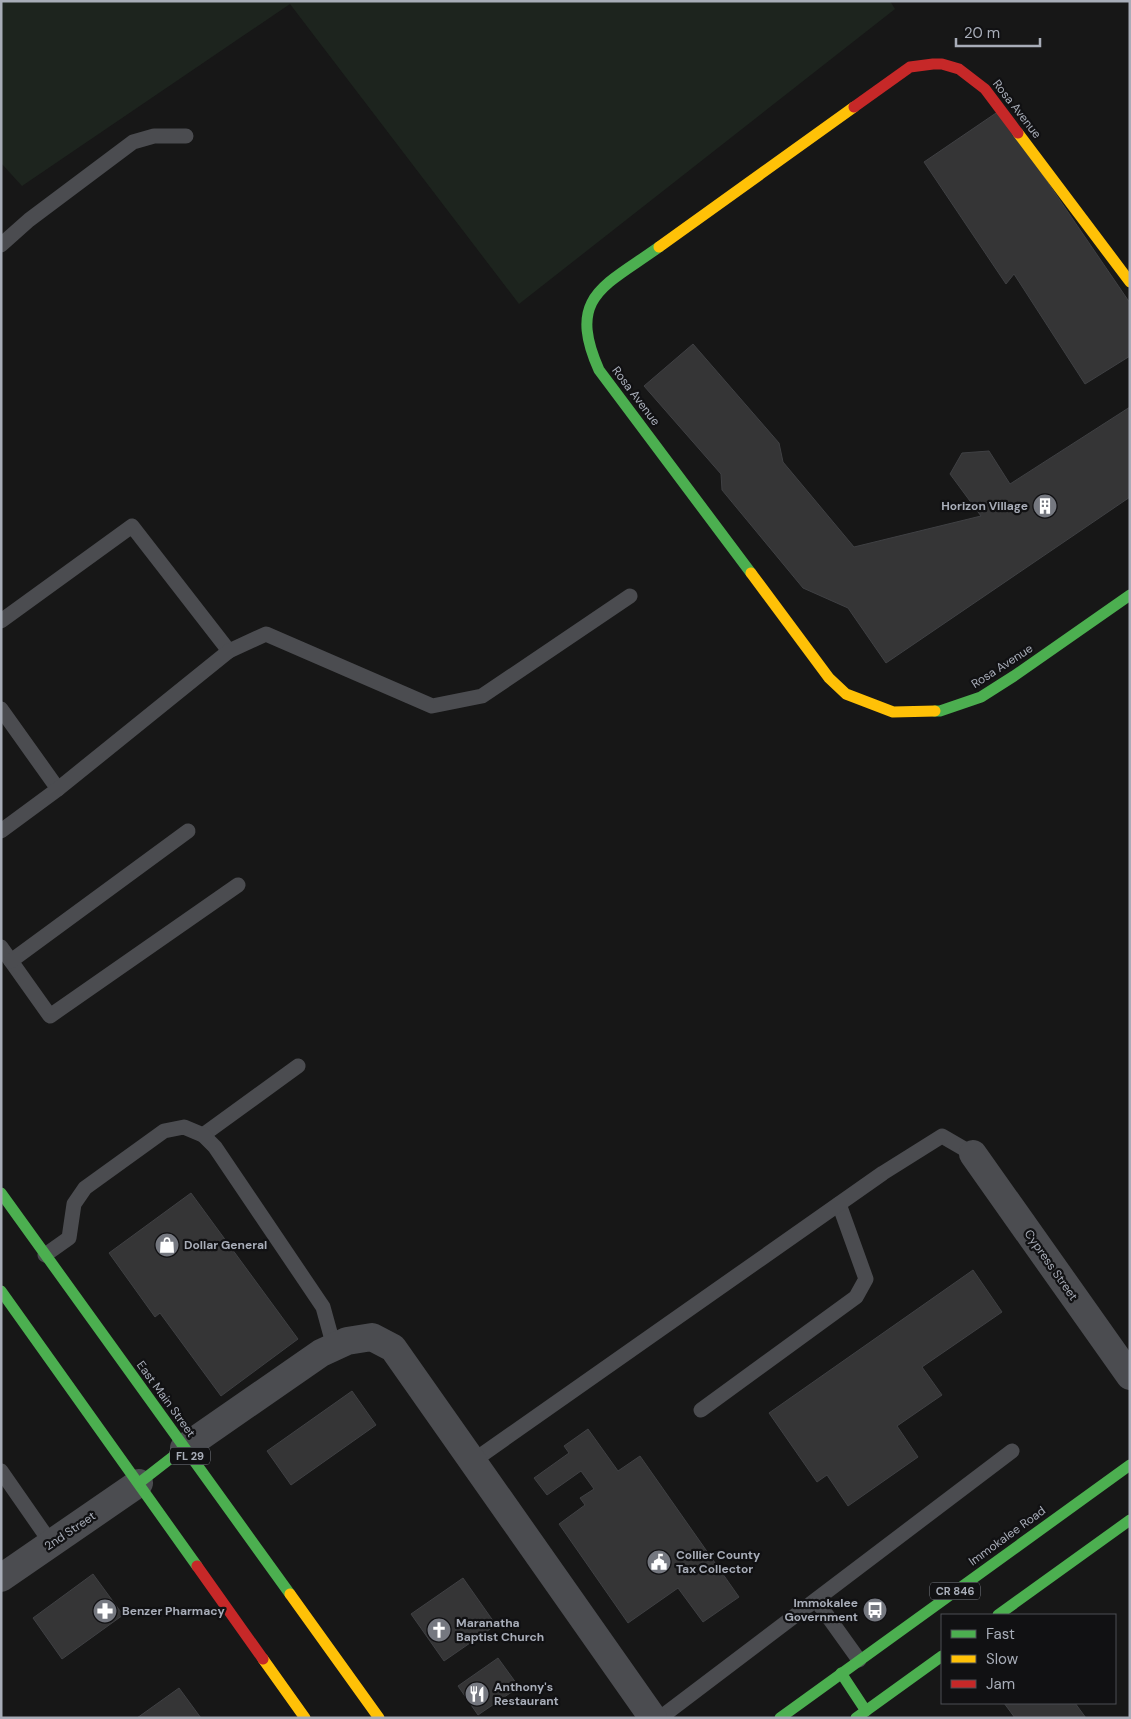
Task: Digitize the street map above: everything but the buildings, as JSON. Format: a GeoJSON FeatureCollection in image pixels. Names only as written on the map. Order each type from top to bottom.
{"type":"FeatureCollection","features":[{"type":"Feature","properties":{"kind":"main road","name":"Rosa Avenue"},"geometry":{"type":"LineString","coordinates":[[1130,282],[985,89],[968,74],[949,64],[927,63],[910,67],[598,292],[586,314],[590,349],[599,370],[829,678],[846,694],[893,712],[940,711],[981,697],[1130,595]]}},
{"type":"Feature","properties":{"kind":"main road","name":"East Main Street"},"geometry":{"type":"LineString","coordinates":[[1,1193],[379,1718]]}},
{"type":"Feature","properties":{"kind":"main road"},"geometry":{"type":"LineString","coordinates":[[1,1291],[305,1718]]}},
{"type":"Feature","properties":{"kind":"main road"},"geometry":{"type":"LineString","coordinates":[[139,1483],[184,1448]]}},
{"type":"Feature","properties":{"kind":"main road","name":"Immokalee Road"},"geometry":{"type":"LineString","coordinates":[[780,1718],[1130,1465]]}},
{"type":"Feature","properties":{"kind":"main road"},"geometry":{"type":"LineString","coordinates":[[999,1614],[1130,1520]]}},
{"type":"Feature","properties":{"kind":"main road"},"geometry":{"type":"LineString","coordinates":[[841,1674],[861,1714],[941,1657]]}},
{"type":"Feature","properties":{"kind":"street","name":"Cypress Street"},"geometry":{"type":"LineString","coordinates":[[973,1154],[1130,1376]]}},
{"type":"Feature","properties":{"kind":"street"},"geometry":{"type":"LineString","coordinates":[[184,1448],[322,1353],[334,1347],[347,1341],[372,1337],[393,1348],[654,1718]]}},
{"type":"Feature","properties":{"kind":"street","name":"2nd Street"},"geometry":{"type":"LineString","coordinates":[[1,1578],[139,1483]]}},
{"type":"Feature","properties":{"kind":"lane"},"geometry":{"type":"LineString","coordinates":[[1,245],[29,220],[133,142],[154,136],[186,136]]}},
{"type":"Feature","properties":{"kind":"lane"},"geometry":{"type":"LineString","coordinates":[[1,621],[132,526],[229,651]]}},
{"type":"Feature","properties":{"kind":"lane"},"geometry":{"type":"LineString","coordinates":[[1,830],[58,789],[229,651],[266,634],[432,706],[482,696],[630,596]]}},
{"type":"Feature","properties":{"kind":"lane"},"geometry":{"type":"LineString","coordinates":[[1,709],[58,789]]}},
{"type":"Feature","properties":{"kind":"lane"},"geometry":{"type":"LineString","coordinates":[[11,960],[188,831]]}},
{"type":"Feature","properties":{"kind":"lane"},"geometry":{"type":"LineString","coordinates":[[1,947],[50,1016],[238,885]]}},
{"type":"Feature","properties":{"kind":"lane"},"geometry":{"type":"LineString","coordinates":[[203,1135],[298,1066]]}},
{"type":"Feature","properties":{"kind":"lane"},"geometry":{"type":"LineString","coordinates":[[45,1255],[69,1238],[74,1204],[86,1188],[164,1132],[184,1127],[203,1135],[215,1147],[323,1307],[334,1347]]}},
{"type":"Feature","properties":{"kind":"lane"},"geometry":{"type":"LineString","coordinates":[[473,1461],[883,1173],[942,1136],[973,1154]]}},
{"type":"Feature","properties":{"kind":"lane"},"geometry":{"type":"LineString","coordinates":[[701,1410],[856,1297],[866,1279],[839,1204]]}},
{"type":"Feature","properties":{"kind":"lane"},"geometry":{"type":"LineString","coordinates":[[660,1718],[1012,1451]]}},
{"type":"Feature","properties":{"kind":"lane"},"geometry":{"type":"LineString","coordinates":[[1,1471],[51,1543]]}},
{"type":"Feature","properties":{"kind":"lane"},"geometry":{"type":"LineString","coordinates":[[816,1600],[859,1660]]}},
{"type":"Feature","properties":{"kind":"shaded area"},"geometry":{"type":"Polygon","coordinates":[[[1,1],[890,1],[895,9],[519,304],[290,4],[22,186],[1,163],[1,1]]]}},
{"type":"Feature","properties":{"kind":"traffic: fast"},"geometry":{"type":"LineString","coordinates":[[659,247],[622,272],[596,295],[589,309],[587,325],[590,345],[599,370],[751,573]]}},
{"type":"Feature","properties":{"kind":"traffic: fast"},"geometry":{"type":"LineString","coordinates":[[935,711],[981,697],[1130,595]]}},
{"type":"Feature","properties":{"kind":"traffic: fast"},"geometry":{"type":"LineString","coordinates":[[1,1193],[290,1594]]}},
{"type":"Feature","properties":{"kind":"traffic: fast"},"geometry":{"type":"LineString","coordinates":[[1,1291],[197,1566]]}},
{"type":"Feature","properties":{"kind":"traffic: fast"},"geometry":{"type":"LineString","coordinates":[[139,1483],[184,1448]]}},
{"type":"Feature","properties":{"kind":"traffic: fast"},"geometry":{"type":"LineString","coordinates":[[780,1718],[1130,1465]]}},
{"type":"Feature","properties":{"kind":"traffic: fast"},"geometry":{"type":"LineString","coordinates":[[999,1614],[1130,1520]]}},
{"type":"Feature","properties":{"kind":"traffic: fast"},"geometry":{"type":"LineString","coordinates":[[856,1718],[941,1657]]}},
{"type":"Feature","properties":{"kind":"traffic: fast"},"geometry":{"type":"LineString","coordinates":[[841,1673],[866,1711]]}},
{"type":"Feature","properties":{"kind":"traffic: slow"},"geometry":{"type":"LineString","coordinates":[[659,247],[854,107]]}},
{"type":"Feature","properties":{"kind":"traffic: slow"},"geometry":{"type":"LineString","coordinates":[[1018,133],[1130,282]]}},
{"type":"Feature","properties":{"kind":"traffic: slow"},"geometry":{"type":"LineString","coordinates":[[751,573],[829,678],[846,694],[893,712],[935,711]]}},
{"type":"Feature","properties":{"kind":"traffic: slow"},"geometry":{"type":"LineString","coordinates":[[290,1594],[379,1718]]}},
{"type":"Feature","properties":{"kind":"traffic: slow"},"geometry":{"type":"LineString","coordinates":[[263,1659],[305,1718]]}},
{"type":"Feature","properties":{"kind":"traffic: jam"},"geometry":{"type":"LineString","coordinates":[[854,107],[910,67],[942,64],[959,69],[985,89],[1018,133]]}},
{"type":"Feature","properties":{"kind":"traffic: jam"},"geometry":{"type":"LineString","coordinates":[[197,1566],[263,1659]]}},
{"type":"Feature","properties":{"kind":"place","name":"Horizon Village"},"geometry":{"type":"Point","coordinates":[1045,506]}},
{"type":"Feature","properties":{"kind":"place","name":"Dollar General"},"geometry":{"type":"Point","coordinates":[167,1245]}},
{"type":"Feature","properties":{"kind":"place","name":"Collier County Tax Collector"},"geometry":{"type":"Point","coordinates":[659,1562]}},
{"type":"Feature","properties":{"kind":"place","name":"Immokalee Government"},"geometry":{"type":"Point","coordinates":[875,1610]}},
{"type":"Feature","properties":{"kind":"place","name":"Benzer Pharmacy"},"geometry":{"type":"Point","coordinates":[105,1611]}},
{"type":"Feature","properties":{"kind":"place","name":"Maranatha Baptist Church"},"geometry":{"type":"Point","coordinates":[439,1630]}},
{"type":"Feature","properties":{"kind":"place","name":"Anthony's Restaurant"},"geometry":{"type":"Point","coordinates":[477,1694]}}]}
